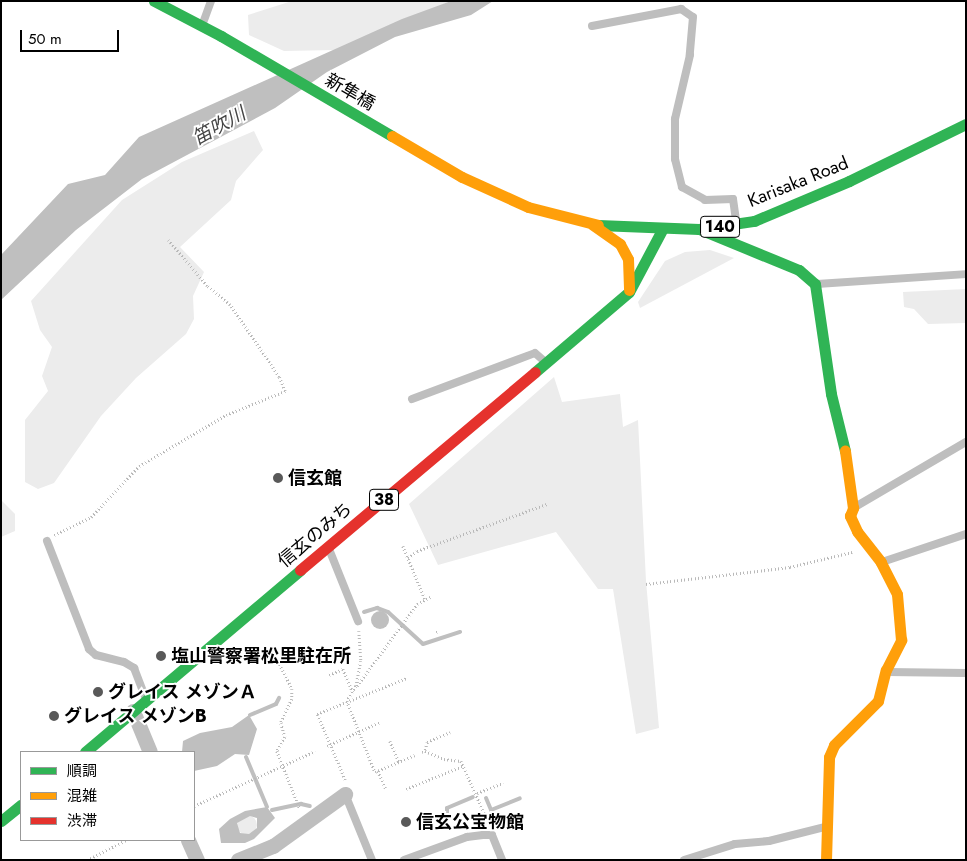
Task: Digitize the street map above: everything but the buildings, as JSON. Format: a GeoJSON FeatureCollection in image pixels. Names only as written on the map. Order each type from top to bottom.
{"type":"FeatureCollection","features":[{"type":"Feature","properties":{"kind":"main road","name":"140"},"geometry":{"type":"LineString","coordinates":[[154,1],[202,26]]}},
{"type":"Feature","properties":{"kind":"main road","name":"新隼橋"},"geometry":{"type":"LineString","coordinates":[[202,26],[462,177]]}},
{"type":"Feature","properties":{"kind":"main road","name":"Karisaka Road"},"geometry":{"type":"LineString","coordinates":[[462,177],[528,207],[593,225],[662,230],[699,229],[737,224],[831,189],[966,124]]}},
{"type":"Feature","properties":{"kind":"main road"},"geometry":{"type":"LineString","coordinates":[[593,225],[620,244],[628,259],[628,292]]}},
{"type":"Feature","properties":{"kind":"main road"},"geometry":{"type":"LineString","coordinates":[[699,229],[799,270],[815,284],[831,394],[848,462],[853,508],[850,516],[857,531],[882,562],[897,594],[901,617],[901,640],[885,672],[878,701],[834,745],[829,757],[826,860]]}},
{"type":"Feature","properties":{"kind":"main road","name":"信玄のみち"},"geometry":{"type":"LineString","coordinates":[[86,751],[628,292],[662,230]]}},
{"type":"Feature","properties":{"kind":"main road"},"geometry":{"type":"LineString","coordinates":[[1,821],[20,806]]}},
{"type":"Feature","properties":{"kind":"street"},"geometry":{"type":"LineString","coordinates":[[133,711],[150,751]]}},
{"type":"Feature","properties":{"kind":"street"},"geometry":{"type":"LineString","coordinates":[[238,860],[273,846],[345,794]]}},
{"type":"Feature","properties":{"kind":"street"},"geometry":{"type":"LineString","coordinates":[[188,841],[197,860]]}},
{"type":"Feature","properties":{"kind":"lane"},"geometry":{"type":"LineString","coordinates":[[202,26],[211,1]]}},
{"type":"Feature","properties":{"kind":"lane"},"geometry":{"type":"LineString","coordinates":[[592,26],[681,9],[693,17],[690,55],[675,119],[675,159],[682,187],[705,200],[733,200],[737,224]]}},
{"type":"Feature","properties":{"kind":"lane"},"geometry":{"type":"LineString","coordinates":[[815,284],[966,274]]}},
{"type":"Feature","properties":{"kind":"lane"},"geometry":{"type":"LineString","coordinates":[[412,399],[535,353],[545,362]]}},
{"type":"Feature","properties":{"kind":"lane"},"geometry":{"type":"LineString","coordinates":[[853,508],[966,442]]}},
{"type":"Feature","properties":{"kind":"lane"},"geometry":{"type":"LineString","coordinates":[[882,562],[966,534]]}},
{"type":"Feature","properties":{"kind":"lane"},"geometry":{"type":"LineString","coordinates":[[47,541],[89,649],[96,655],[124,662],[134,668],[146,699]]}},
{"type":"Feature","properties":{"kind":"lane"},"geometry":{"type":"LineString","coordinates":[[328,547],[358,621]]}},
{"type":"Feature","properties":{"kind":"lane"},"geometry":{"type":"LineString","coordinates":[[885,672],[966,673]]}},
{"type":"Feature","properties":{"kind":"lane"},"geometry":{"type":"LineString","coordinates":[[345,794],[372,860]]}},
{"type":"Feature","properties":{"kind":"lane"},"geometry":{"type":"LineString","coordinates":[[684,860],[735,844],[769,841],[827,827]]}},
{"type":"Feature","properties":{"kind":"lane"},"geometry":{"type":"LineString","coordinates":[[404,860],[467,837],[492,835],[502,860]]}},
{"type":"Feature","properties":{"kind":"path"},"geometry":{"type":"LineString","coordinates":[[47,541],[60,530],[91,517],[139,466],[226,415],[285,391],[279,377],[230,305],[207,286],[168,240]]}},
{"type":"Feature","properties":{"kind":"path"},"geometry":{"type":"LineString","coordinates":[[408,558],[416,551],[547,504]]}},
{"type":"Feature","properties":{"kind":"path"},"geometry":{"type":"LineString","coordinates":[[403,546],[425,599]]}},
{"type":"Feature","properties":{"kind":"path"},"geometry":{"type":"LineString","coordinates":[[646,584],[790,567],[853,553],[850,547]]}},
{"type":"Feature","properties":{"kind":"path"},"geometry":{"type":"LineString","coordinates":[[347,701],[417,604],[430,597]]}},
{"type":"Feature","properties":{"kind":"path"},"geometry":{"type":"LineString","coordinates":[[356,686],[361,661],[358,621]]}},
{"type":"Feature","properties":{"kind":"path"},"geometry":{"type":"LineString","coordinates":[[278,661],[292,689],[292,699],[281,723],[285,737],[277,751],[300,807]]}},
{"type":"Feature","properties":{"kind":"path"},"geometry":{"type":"LineString","coordinates":[[329,675],[343,669],[353,692]]}},
{"type":"Feature","properties":{"kind":"path"},"geometry":{"type":"LineString","coordinates":[[345,794],[350,792],[328,745],[317,714],[406,678]]}},
{"type":"Feature","properties":{"kind":"path"},"geometry":{"type":"LineString","coordinates":[[347,701],[375,772],[415,755]]}},
{"type":"Feature","properties":{"kind":"path"},"geometry":{"type":"LineString","coordinates":[[328,745],[380,722]]}},
{"type":"Feature","properties":{"kind":"path"},"geometry":{"type":"LineString","coordinates":[[450,732],[427,742],[424,751],[444,759],[461,761],[477,793],[492,835]]}},
{"type":"Feature","properties":{"kind":"path"},"geometry":{"type":"LineString","coordinates":[[390,740],[399,762]]}},
{"type":"Feature","properties":{"kind":"path"},"geometry":{"type":"LineString","coordinates":[[195,806],[315,751]]}},
{"type":"Feature","properties":{"kind":"path"},"geometry":{"type":"LineString","coordinates":[[406,789],[463,766]]}},
{"type":"Feature","properties":{"kind":"path"},"geometry":{"type":"LineString","coordinates":[[378,771],[386,789]]}},
{"type":"Feature","properties":{"kind":"path"},"geometry":{"type":"LineString","coordinates":[[477,793],[503,782]]}},
{"type":"Feature","properties":{"kind":"path"},"geometry":{"type":"LineString","coordinates":[[87,860],[124,841]]}},
{"type":"Feature","properties":{"kind":"shaded area"},"geometry":{"type":"Polygon","coordinates":[[[292,1],[451,1],[335,50],[284,51],[249,35],[248,15],[292,1]]]}},
{"type":"Feature","properties":{"kind":"shaded area"},"geometry":{"type":"Polygon","coordinates":[[[254,131],[263,150],[236,181],[231,200],[180,247],[204,272],[193,296],[194,319],[186,334],[136,378],[101,416],[54,483],[38,489],[25,482],[25,420],[48,391],[42,376],[52,347],[40,330],[31,301],[122,200],[182,162],[254,131]]]}},
{"type":"Feature","properties":{"kind":"shaded area"},"geometry":{"type":"Polygon","coordinates":[[[710,250],[734,258],[640,308],[638,302],[665,261],[685,252],[710,250]]]}},
{"type":"Feature","properties":{"kind":"shaded area"},"geometry":{"type":"Polygon","coordinates":[[[966,289],[966,323],[928,324],[914,309],[904,307],[903,292],[966,289]]]}},
{"type":"Feature","properties":{"kind":"shaded area"},"geometry":{"type":"Polygon","coordinates":[[[554,377],[562,402],[620,394],[623,427],[638,420],[646,581],[659,728],[636,734],[613,589],[598,589],[556,532],[438,565],[409,504],[554,377]]]}},
{"type":"Feature","properties":{"kind":"shaded area"},"geometry":{"type":"Polygon","coordinates":[[[1,500],[15,514],[15,531],[1,537],[1,500]]]}},
{"type":"Feature","properties":{"kind":"shaded area"},"geometry":{"type":"Polygon","coordinates":[[[247,815],[254,818],[257,825],[254,832],[247,835],[240,832],[237,825],[240,818],[247,815]]]}},
{"type":"Feature","properties":{"kind":"water","name":"笛吹川"},"geometry":{"type":"Polygon","coordinates":[[[451,1],[493,1],[471,15],[395,37],[327,72],[275,108],[142,179],[76,230],[1,300],[1,255],[68,184],[105,175],[139,137],[402,19],[451,1]]]}},
{"type":"Feature","properties":{"kind":"water"},"geometry":{"type":"Polygon","coordinates":[[[380,611],[386,614],[389,620],[386,626],[380,629],[374,626],[371,620],[374,614],[380,611]]]}},
{"type":"Feature","properties":{"kind":"water"},"geometry":{"type":"Polygon","coordinates":[[[249,715],[257,729],[249,755],[235,754],[217,766],[195,771],[195,751],[182,751],[183,741],[200,733],[232,727],[249,715]]]}},
{"type":"Feature","properties":{"kind":"water"},"geometry":{"type":"Polygon","coordinates":[[[267,807],[275,818],[254,839],[245,843],[221,843],[219,829],[230,819],[245,811],[267,807]],[[250,816],[237,823],[240,833],[249,834],[257,828],[257,818],[250,816]]]}},
{"type":"Feature","properties":{"kind":"waterway"},"geometry":{"type":"LineString","coordinates":[[364,612],[377,608],[388,612],[423,644],[460,632]]}},
{"type":"Feature","properties":{"kind":"waterway"},"geometry":{"type":"LineString","coordinates":[[250,715],[276,704],[279,698]]}},
{"type":"Feature","properties":{"kind":"waterway"},"geometry":{"type":"LineString","coordinates":[[246,757],[267,807]]}},
{"type":"Feature","properties":{"kind":"waterway"},"geometry":{"type":"LineString","coordinates":[[447,816],[447,808],[473,797]]}},
{"type":"Feature","properties":{"kind":"waterway"},"geometry":{"type":"LineString","coordinates":[[486,798],[491,810],[520,798]]}},
{"type":"Feature","properties":{"kind":"waterway"},"geometry":{"type":"LineString","coordinates":[[272,810],[301,804],[310,806]]}},
{"type":"Feature","properties":{"kind":"traffic: fast"},"geometry":{"type":"LineString","coordinates":[[154,1],[221,36],[392,136]]}},
{"type":"Feature","properties":{"kind":"traffic: fast"},"geometry":{"type":"LineString","coordinates":[[598,225],[699,229],[754,221],[849,181],[966,124]]}},
{"type":"Feature","properties":{"kind":"traffic: fast"},"geometry":{"type":"LineString","coordinates":[[699,229],[799,270],[815,284],[831,394],[845,451]]}},
{"type":"Feature","properties":{"kind":"traffic: fast"},"geometry":{"type":"LineString","coordinates":[[535,372],[629,292],[662,230]]}},
{"type":"Feature","properties":{"kind":"traffic: fast"},"geometry":{"type":"LineString","coordinates":[[86,751],[300,570]]}},
{"type":"Feature","properties":{"kind":"traffic: fast"},"geometry":{"type":"LineString","coordinates":[[1,821],[20,806]]}},
{"type":"Feature","properties":{"kind":"traffic: slow"},"geometry":{"type":"LineString","coordinates":[[392,136],[462,177],[528,207],[598,225]]}},
{"type":"Feature","properties":{"kind":"traffic: slow"},"geometry":{"type":"LineString","coordinates":[[593,225],[620,244],[628,259],[629,290]]}},
{"type":"Feature","properties":{"kind":"traffic: slow"},"geometry":{"type":"LineString","coordinates":[[826,860],[829,757],[834,745],[878,701],[886,670],[901,640],[897,594],[881,562],[857,531],[850,516],[853,508],[845,451]]}},
{"type":"Feature","properties":{"kind":"traffic: jam"},"geometry":{"type":"LineString","coordinates":[[300,570],[535,372]]}},
{"type":"Feature","properties":{"kind":"place","name":"信玄館"},"geometry":{"type":"Point","coordinates":[278,478]}},
{"type":"Feature","properties":{"kind":"place","name":"塩山警察署松里駐在所"},"geometry":{"type":"Point","coordinates":[161,656]}},
{"type":"Feature","properties":{"kind":"place","name":"グレイス メゾンＡ"},"geometry":{"type":"Point","coordinates":[98,692]}},
{"type":"Feature","properties":{"kind":"place","name":"グレイス メゾンB"},"geometry":{"type":"Point","coordinates":[54,716]}},
{"type":"Feature","properties":{"kind":"place","name":"信玄公宝物館"},"geometry":{"type":"Point","coordinates":[406,822]}}]}
